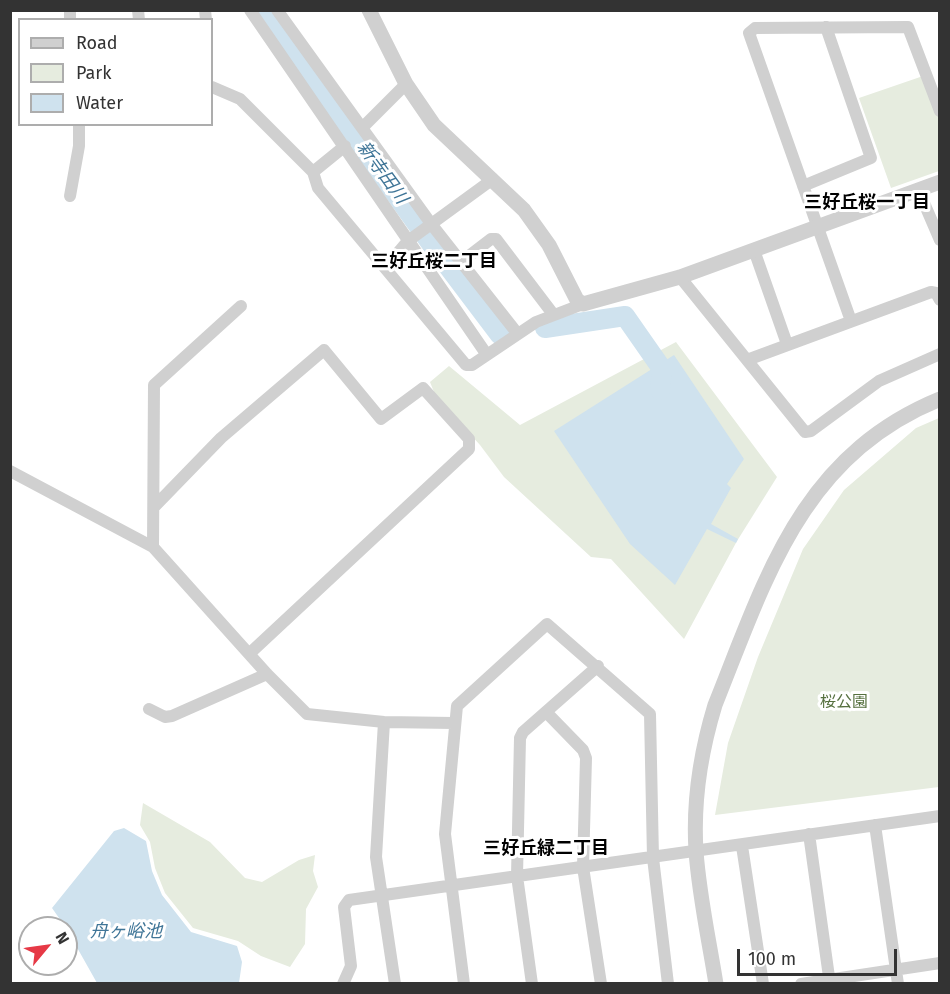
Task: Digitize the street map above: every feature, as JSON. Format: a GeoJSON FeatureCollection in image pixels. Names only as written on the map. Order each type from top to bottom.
{"type":"FeatureCollection","features":[{"type":"Feature","properties":{"kind":"street"},"geometry":{"type":"LineString","coordinates":[[250,10],[487,355]]}},
{"type":"Feature","properties":{"kind":"street"},"geometry":{"type":"LineString","coordinates":[[277,10],[432,225],[517,333]]}},
{"type":"Feature","properties":{"kind":"street"},"geometry":{"type":"LineString","coordinates":[[369,10],[406,84],[444,137],[493,179],[537,227],[561,265],[577,300],[583,303]]}},
{"type":"Feature","properties":{"kind":"street"},"geometry":{"type":"LineString","coordinates":[[803,186],[872,158],[826,27]]}},
{"type":"Feature","properties":{"kind":"street"},"geometry":{"type":"LineString","coordinates":[[851,321],[748,35],[754,28],[908,27],[939,111]]}},
{"type":"Feature","properties":{"kind":"street"},"geometry":{"type":"LineString","coordinates":[[363,127],[406,84]]}},
{"type":"Feature","properties":{"kind":"street"},"geometry":{"type":"LineString","coordinates":[[213,87],[240,99],[313,172],[318,188],[464,363],[470,366],[517,333],[553,314],[583,303],[680,277],[939,182]]}},
{"type":"Feature","properties":{"kind":"street"},"geometry":{"type":"LineString","coordinates":[[70,196],[80,146],[79,126]]}},
{"type":"Feature","properties":{"kind":"street"},"geometry":{"type":"LineString","coordinates":[[313,172],[345,146]]}},
{"type":"Feature","properties":{"kind":"street"},"geometry":{"type":"LineString","coordinates":[[386,267],[408,241],[493,179]]}},
{"type":"Feature","properties":{"kind":"street"},"geometry":{"type":"LineString","coordinates":[[918,189],[939,240]]}},
{"type":"Feature","properties":{"kind":"street"},"geometry":{"type":"LineString","coordinates":[[461,262],[491,239],[496,238],[553,314]]}},
{"type":"Feature","properties":{"kind":"street"},"geometry":{"type":"LineString","coordinates":[[754,250],[787,344]]}},
{"type":"Feature","properties":{"kind":"street"},"geometry":{"type":"LineString","coordinates":[[680,277],[807,432],[879,381],[939,354]]}},
{"type":"Feature","properties":{"kind":"street"},"geometry":{"type":"LineString","coordinates":[[747,360],[931,292],[936,293],[939,300]]}},
{"type":"Feature","properties":{"kind":"street"},"geometry":{"type":"LineString","coordinates":[[153,547],[154,385],[241,306]]}},
{"type":"Feature","properties":{"kind":"street"},"geometry":{"type":"LineString","coordinates":[[154,507],[221,438],[324,350],[381,419],[423,388],[469,439],[469,449],[249,654]]}},
{"type":"Feature","properties":{"kind":"street"},"geometry":{"type":"LineString","coordinates":[[716,984],[696,851],[696,806],[709,725],[744,633],[786,535],[806,505],[846,459],[889,425],[939,399]]}},
{"type":"Feature","properties":{"kind":"street"},"geometry":{"type":"LineString","coordinates":[[10,471],[153,547],[267,675],[307,714],[384,722],[454,723]]}},
{"type":"Feature","properties":{"kind":"street"},"geometry":{"type":"LineString","coordinates":[[464,984],[445,834],[457,706],[462,698],[547,624],[598,666],[651,717],[653,858],[668,984]]}},
{"type":"Feature","properties":{"kind":"street"},"geometry":{"type":"LineString","coordinates":[[532,984],[517,876],[520,738],[523,732],[598,666]]}},
{"type":"Feature","properties":{"kind":"street"},"geometry":{"type":"LineString","coordinates":[[149,709],[165,717],[172,716],[267,675]]}},
{"type":"Feature","properties":{"kind":"street"},"geometry":{"type":"LineString","coordinates":[[547,713],[583,750],[586,758],[583,867],[601,984]]}},
{"type":"Feature","properties":{"kind":"street"},"geometry":{"type":"LineString","coordinates":[[384,722],[376,857],[395,984]]}},
{"type":"Feature","properties":{"kind":"street"},"geometry":{"type":"LineString","coordinates":[[343,984],[351,966],[345,902],[939,816]]}},
{"type":"Feature","properties":{"kind":"street"},"geometry":{"type":"LineString","coordinates":[[875,825],[898,984]]}},
{"type":"Feature","properties":{"kind":"street"},"geometry":{"type":"LineString","coordinates":[[809,834],[829,982]]}},
{"type":"Feature","properties":{"kind":"street"},"geometry":{"type":"LineString","coordinates":[[742,846],[763,984]]}},
{"type":"Feature","properties":{"kind":"street"},"geometry":{"type":"LineString","coordinates":[[801,984],[829,982],[939,963]]}},
{"type":"Feature","properties":{"kind":"green space"},"geometry":{"type":"Polygon","coordinates":[[[926,75],[939,113],[939,171],[891,188],[859,98],[926,75]]]}},
{"type":"Feature","properties":{"kind":"green space"},"geometry":{"type":"Polygon","coordinates":[[[676,342],[777,477],[737,541],[684,639],[611,559],[591,557],[504,477],[480,445],[436,397],[430,382],[449,366],[520,425],[676,342]]]}},
{"type":"Feature","properties":{"kind":"green space","name":"桜公園"},"geometry":{"type":"Polygon","coordinates":[[[939,418],[939,787],[715,815],[728,743],[758,657],[803,549],[844,490],[916,428],[939,418]]]}},
{"type":"Feature","properties":{"kind":"green space"},"geometry":{"type":"Polygon","coordinates":[[[143,803],[210,842],[245,878],[262,882],[299,860],[315,855],[313,871],[318,887],[306,909],[305,944],[290,967],[261,956],[238,941],[193,928],[165,893],[155,868],[150,842],[140,825],[143,803]]]}},
{"type":"Feature","properties":{"kind":"water"},"geometry":{"type":"Polygon","coordinates":[[[674,355],[744,459],[727,484],[731,488],[711,524],[738,539],[736,543],[707,529],[675,585],[630,544],[554,431],[674,355]]]}},
{"type":"Feature","properties":{"kind":"water","name":"舟ヶ峪池"},"geometry":{"type":"Polygon","coordinates":[[[124,828],[146,841],[152,871],[162,895],[191,932],[237,946],[242,962],[239,983],[97,983],[78,949],[78,916],[58,916],[52,908],[114,831],[124,828]]]}},
{"type":"Feature","properties":{"kind":"waterway","name":"新寺田川"},"geometry":{"type":"LineString","coordinates":[[264,10],[432,245],[500,335]]}},
{"type":"Feature","properties":{"kind":"waterway","name":"新寺田川"},"geometry":{"type":"LineString","coordinates":[[545,328],[625,316],[662,369],[660,390]]}},
{"type":"Feature","properties":{"kind":"district","name":"三好丘桜一丁目"},"geometry":{"type":"Point","coordinates":[867,203]}},
{"type":"Feature","properties":{"kind":"district","name":"三好丘桜二丁目"},"geometry":{"type":"Point","coordinates":[434,262]}},
{"type":"Feature","properties":{"kind":"district","name":"三好丘緑二丁目"},"geometry":{"type":"Point","coordinates":[546,849]}}]}
